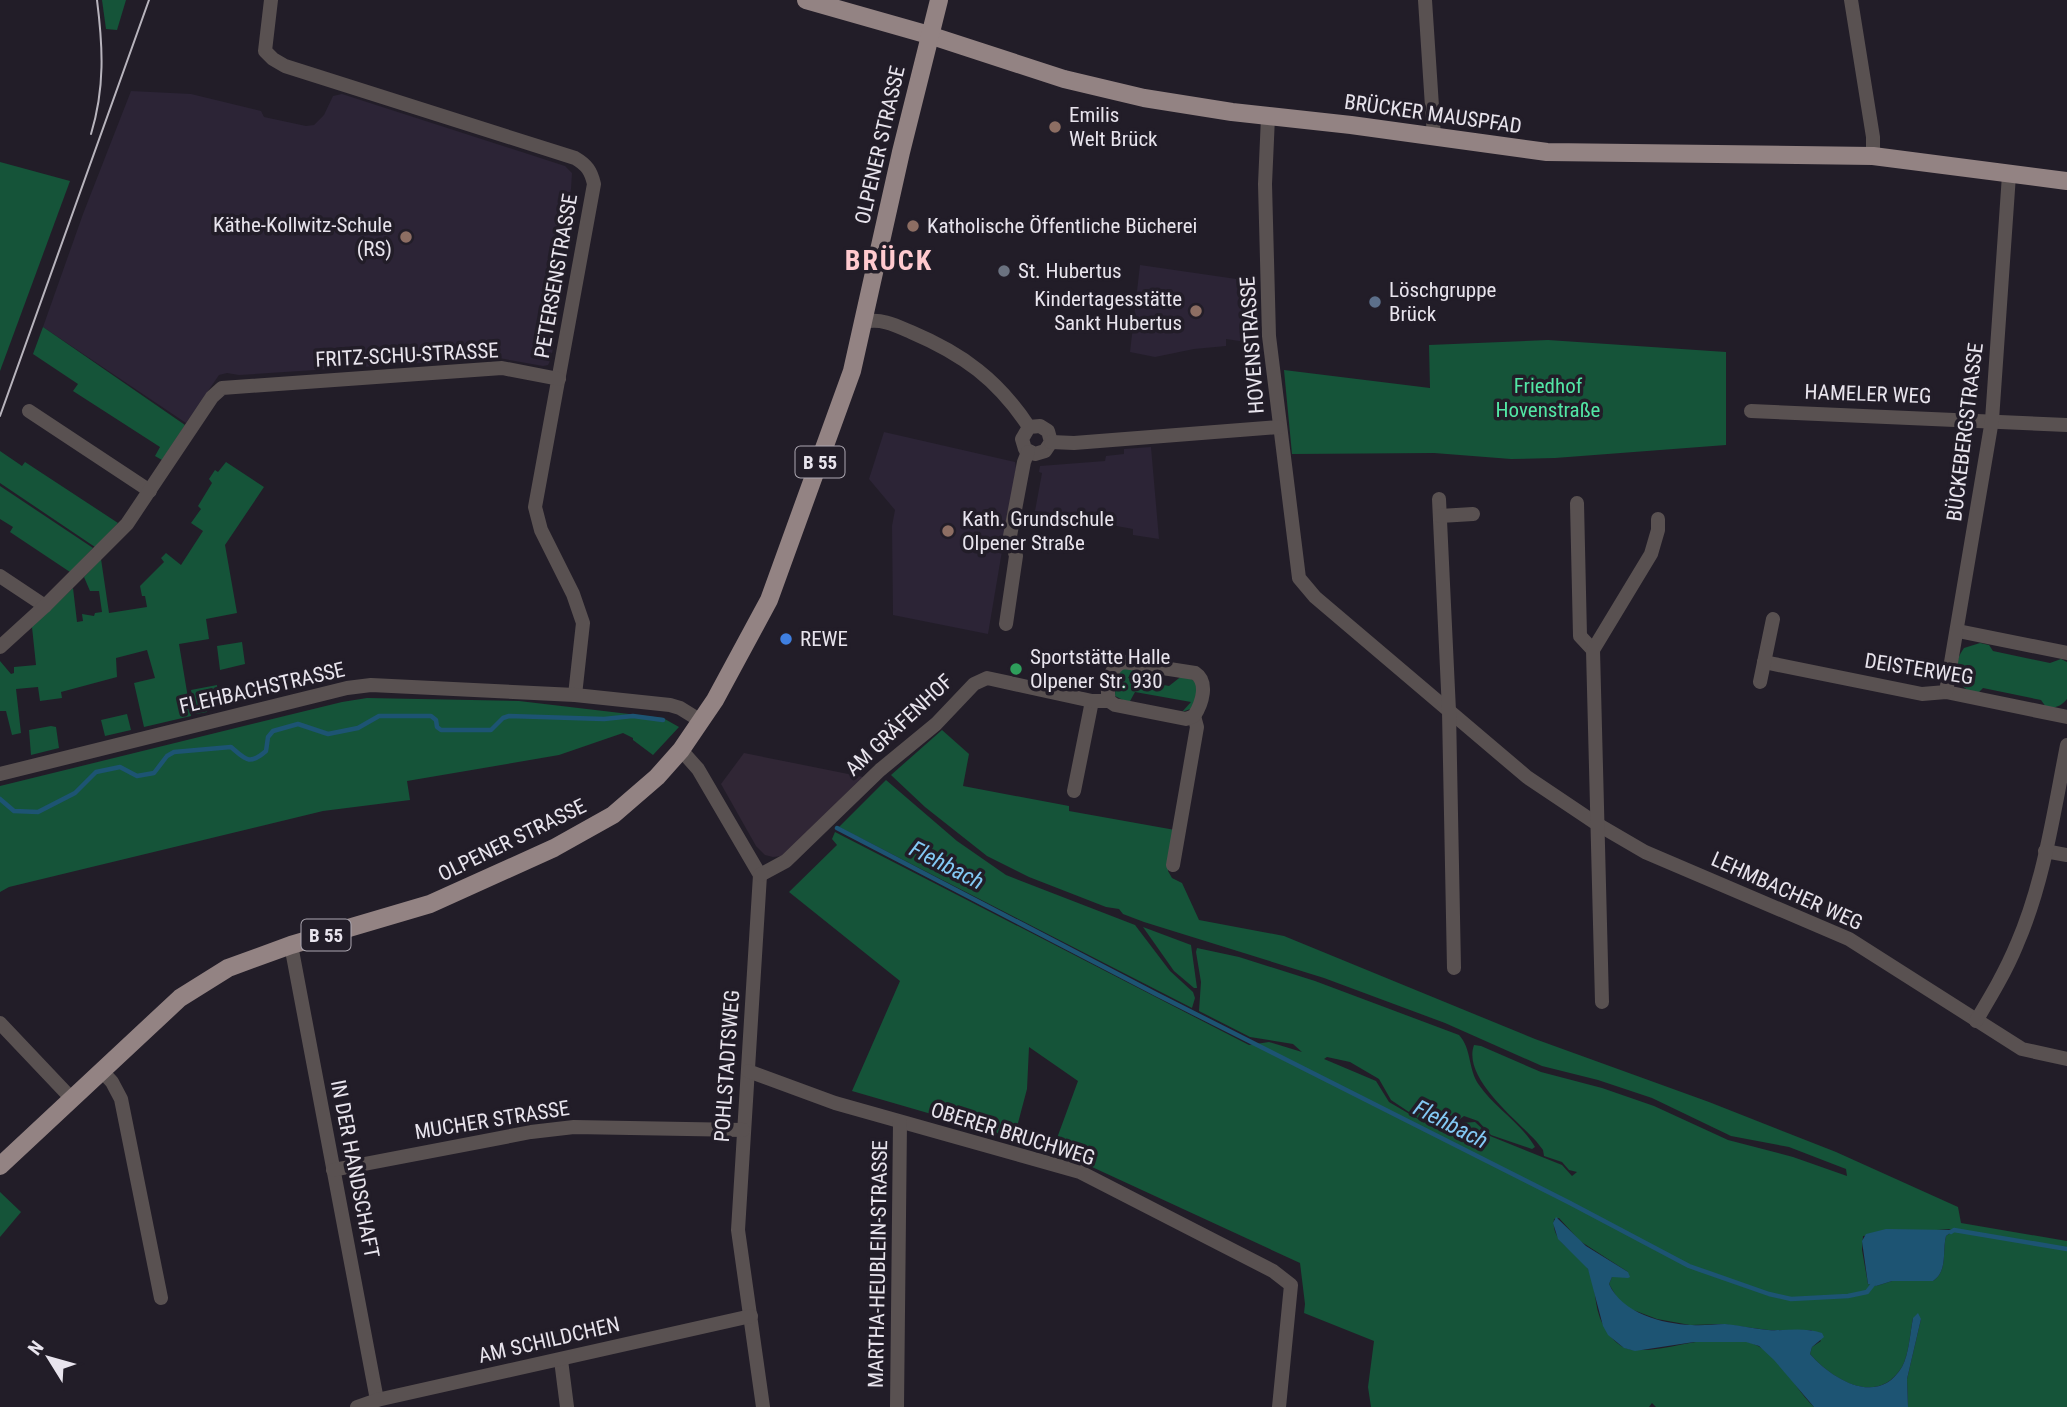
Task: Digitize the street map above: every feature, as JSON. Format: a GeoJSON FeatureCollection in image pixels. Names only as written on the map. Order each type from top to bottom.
{"type":"FeatureCollection","features":[{"type":"Feature","properties":{"kind":"main road","name":"BRÜCKER MAUSPFAD"},"geometry":{"type":"LineString","coordinates":[[806,0],[929,35],[1021,67],[1085,85],[1175,103],[1268,117],[1558,153],[1873,156],[2067,181]]}},
{"type":"Feature","properties":{"kind":"main road","name":"OLPENER STRASSE"},"geometry":{"type":"LineString","coordinates":[[0,1166],[180,998],[228,968],[291,945],[438,901],[554,848],[613,815],[657,777],[681,750],[735,664],[768,600],[852,371],[939,0]]}},
{"type":"Feature","properties":{"kind":"street","name":"PETERSENSTRASSE"},"geometry":{"type":"LineString","coordinates":[[271,0],[265,51],[285,66],[575,158],[586,164],[592,174],[594,184],[536,508],[541,530],[573,594],[583,622],[575,695]]}},
{"type":"Feature","properties":{"kind":"street"},"geometry":{"type":"LineString","coordinates":[[1425,0],[1434,136]]}},
{"type":"Feature","properties":{"kind":"street"},"geometry":{"type":"LineString","coordinates":[[1851,0],[1873,136],[1873,156]]}},
{"type":"Feature","properties":{"kind":"street","name":"HOVENSTRASSE"},"geometry":{"type":"LineString","coordinates":[[1028,452],[1042,453],[1048,449],[1051,442],[1074,443],[1279,427],[1269,329],[1265,184],[1268,117]]}},
{"type":"Feature","properties":{"kind":"street","name":"BÜCKEBERGSTRASSE"},"geometry":{"type":"LineString","coordinates":[[1946,692],[1992,420],[2009,175]]}},
{"type":"Feature","properties":{"kind":"street"},"geometry":{"type":"LineString","coordinates":[[864,322],[875,319],[901,328],[928,339],[977,368],[1014,404],[1029,427]]}},
{"type":"Feature","properties":{"kind":"street","name":"FRITZ-SCHU-STRASSE"},"geometry":{"type":"LineString","coordinates":[[0,647],[127,524],[214,394],[225,387],[502,369],[559,379]]}},
{"type":"Feature","properties":{"kind":"street"},"geometry":{"type":"LineString","coordinates":[[29,411],[150,491]]}},
{"type":"Feature","properties":{"kind":"street","name":"HAMELER WEG"},"geometry":{"type":"LineString","coordinates":[[1751,411],[2067,425]]}},
{"type":"Feature","properties":{"kind":"street"},"geometry":{"type":"LineString","coordinates":[[1006,624],[1016,556],[1010,536],[1028,452],[1022,439],[1029,427],[1036,425],[1046,429],[1051,442]]}},
{"type":"Feature","properties":{"kind":"street","name":"LEHMBACHER WEG"},"geometry":{"type":"LineString","coordinates":[[1279,427],[1299,578],[1315,597],[1527,777],[1597,824],[1645,852],[1849,939],[2022,1049],[2067,1059]]}},
{"type":"Feature","properties":{"kind":"street"},"geometry":{"type":"LineString","coordinates":[[1439,499],[1449,711],[1454,968]]}},
{"type":"Feature","properties":{"kind":"street"},"geometry":{"type":"LineString","coordinates":[[1577,503],[1580,636],[1593,650]]}},
{"type":"Feature","properties":{"kind":"street"},"geometry":{"type":"LineString","coordinates":[[1440,516],[1473,514]]}},
{"type":"Feature","properties":{"kind":"street"},"geometry":{"type":"LineString","coordinates":[[1602,1002],[1593,650],[1651,554],[1658,530],[1658,519]]}},
{"type":"Feature","properties":{"kind":"street"},"geometry":{"type":"LineString","coordinates":[[0,576],[45,606]]}},
{"type":"Feature","properties":{"kind":"street"},"geometry":{"type":"LineString","coordinates":[[1760,682],[1773,618]]}},
{"type":"Feature","properties":{"kind":"street"},"geometry":{"type":"LineString","coordinates":[[1958,631],[2067,653]]}},
{"type":"Feature","properties":{"kind":"street"},"geometry":{"type":"LineString","coordinates":[[1109,701],[1107,693],[1112,670],[1117,664],[1124,662],[1195,673],[1202,677],[1204,685],[1199,710],[1194,716],[1197,727],[1173,865]]}},
{"type":"Feature","properties":{"kind":"street","name":"DEISTERWEG"},"geometry":{"type":"LineString","coordinates":[[1765,662],[1923,694],[1946,692],[2067,717]]}},
{"type":"Feature","properties":{"kind":"street","name":"AM GRÄFENHOF"},"geometry":{"type":"LineString","coordinates":[[760,875],[786,861],[880,770],[936,724],[974,684],[987,678],[1186,719],[1194,716]]}},
{"type":"Feature","properties":{"kind":"street","name":"FLEHBACHSTRASSE"},"geometry":{"type":"LineString","coordinates":[[0,774],[347,688],[371,685],[575,695],[670,705],[701,721]]}},
{"type":"Feature","properties":{"kind":"street"},"geometry":{"type":"LineString","coordinates":[[1074,791],[1091,701]]}},
{"type":"Feature","properties":{"kind":"street"},"geometry":{"type":"LineString","coordinates":[[1976,1021],[2000,981],[2018,943],[2046,851],[2067,745]]}},
{"type":"Feature","properties":{"kind":"street"},"geometry":{"type":"LineString","coordinates":[[681,750],[698,769],[760,875]]}},
{"type":"Feature","properties":{"kind":"street"},"geometry":{"type":"LineString","coordinates":[[2046,851],[2067,855]]}},
{"type":"Feature","properties":{"kind":"street","name":"POHLSTADTSWEG"},"geometry":{"type":"LineString","coordinates":[[760,875],[738,1230],[763,1407]]}},
{"type":"Feature","properties":{"kind":"street","name":"IN DER HANDSCHAFT"},"geometry":{"type":"LineString","coordinates":[[291,945],[377,1400]]}},
{"type":"Feature","properties":{"kind":"street"},"geometry":{"type":"LineString","coordinates":[[0,1023],[71,1098]]}},
{"type":"Feature","properties":{"kind":"street"},"geometry":{"type":"LineString","coordinates":[[101,1070],[121,1098],[162,1298]]}},
{"type":"Feature","properties":{"kind":"street","name":"OBERER BRUCHWEG"},"geometry":{"type":"LineString","coordinates":[[748,1071],[835,1103],[1080,1172],[1273,1271],[1290,1285],[1279,1407]]}},
{"type":"Feature","properties":{"kind":"street","name":"MARTHA-HEUBLEIN-STRASSE"},"geometry":{"type":"LineString","coordinates":[[897,1407],[900,1122]]}},
{"type":"Feature","properties":{"kind":"street","name":"MUCHER STRASSE"},"geometry":{"type":"LineString","coordinates":[[333,1170],[531,1132],[574,1127],[743,1130]]}},
{"type":"Feature","properties":{"kind":"street","name":"AM SCHILDCHEN"},"geometry":{"type":"LineString","coordinates":[[360,1407],[377,1400],[751,1316]]}},
{"type":"Feature","properties":{"kind":"street"},"geometry":{"type":"LineString","coordinates":[[561,1360],[567,1407]]}},
{"type":"Feature","properties":{"kind":"shaded area","name":"Käthe-Kollwitz-Schule (RS)"},"geometry":{"type":"Polygon","coordinates":[[[131,91],[191,94],[261,111],[264,117],[306,126],[314,125],[324,115],[333,96],[342,94],[565,166],[572,173],[571,189],[549,306],[559,315],[548,365],[499,358],[239,375],[227,373],[219,375],[186,423],[43,327],[131,91]]]}},
{"type":"Feature","properties":{"kind":"shaded area","name":"Kindertagesstätte Sankt Hubertus"},"geometry":{"type":"Polygon","coordinates":[[[1140,265],[1257,282],[1259,344],[1226,339],[1226,346],[1155,357],[1130,352],[1140,265]]]}},
{"type":"Feature","properties":{"kind":"shaded area","name":"Kath. Grundschule Olpener Straße"},"geometry":{"type":"Polygon","coordinates":[[[884,432],[1015,462],[988,634],[893,615],[892,526],[895,510],[869,479],[884,432]]]}},
{"type":"Feature","properties":{"kind":"shaded area"},"geometry":{"type":"Polygon","coordinates":[[[1151,447],[1159,539],[1133,535],[1133,529],[1035,511],[1042,473],[1039,472],[1040,466],[1105,461],[1106,456],[1124,454],[1124,449],[1151,447]]]}},
{"type":"Feature","properties":{"kind":"shaded area"},"geometry":{"type":"Polygon","coordinates":[[[744,753],[863,777],[782,856],[773,857],[765,855],[756,846],[721,784],[744,753]]]}},
{"type":"Feature","properties":{"kind":"green space"},"geometry":{"type":"Polygon","coordinates":[[[102,0],[126,0],[117,30],[106,29],[102,0]]]}},
{"type":"Feature","properties":{"kind":"green space"},"geometry":{"type":"Polygon","coordinates":[[[0,162],[70,181],[0,371],[0,162]]]}},
{"type":"Feature","properties":{"kind":"green space"},"geometry":{"type":"Polygon","coordinates":[[[43,327],[185,425],[162,460],[155,456],[160,447],[73,391],[78,384],[33,354],[43,327]]]}},
{"type":"Feature","properties":{"kind":"green space","name":"Friedhof Hovenstraße"},"geometry":{"type":"Polygon","coordinates":[[[1548,340],[1726,352],[1726,445],[1511,459],[1434,453],[1292,454],[1284,370],[1430,388],[1429,345],[1548,340]]]}},
{"type":"Feature","properties":{"kind":"green space"},"geometry":{"type":"Polygon","coordinates":[[[0,451],[22,466],[25,462],[118,523],[95,547],[0,483],[0,451]]]}},
{"type":"Feature","properties":{"kind":"green space"},"geometry":{"type":"Polygon","coordinates":[[[226,462],[264,487],[225,545],[237,613],[206,619],[209,639],[179,644],[191,716],[144,727],[134,683],[155,678],[147,650],[116,658],[117,677],[61,692],[62,698],[40,701],[38,687],[16,689],[21,733],[12,735],[6,711],[0,711],[0,661],[11,674],[14,673],[14,667],[36,665],[32,627],[73,588],[77,622],[83,621],[82,614],[94,616],[95,613],[102,612],[99,591],[90,591],[84,577],[101,559],[109,613],[147,607],[140,586],[164,562],[161,558],[166,553],[181,565],[203,531],[191,523],[201,509],[198,506],[212,483],[209,479],[215,470],[218,472],[226,462]]]}},
{"type":"Feature","properties":{"kind":"green space"},"geometry":{"type":"Polygon","coordinates":[[[0,486],[93,548],[70,572],[10,532],[13,527],[0,519],[0,486]]]}},
{"type":"Feature","properties":{"kind":"green space"},"geometry":{"type":"Polygon","coordinates":[[[242,642],[245,664],[220,670],[217,646],[242,642]]]}},
{"type":"Feature","properties":{"kind":"green space"},"geometry":{"type":"Polygon","coordinates":[[[1980,643],[1989,645],[1993,651],[2050,663],[2061,659],[2067,662],[2067,699],[2058,706],[2049,708],[2041,700],[1983,688],[1977,694],[1969,691],[1959,682],[1957,662],[1964,648],[1980,643]]]}},
{"type":"Feature","properties":{"kind":"green space"},"geometry":{"type":"Polygon","coordinates":[[[1134,668],[1128,678],[1169,686],[1183,675],[1188,676],[1198,685],[1193,708],[1182,712],[1191,702],[1135,692],[1129,703],[1115,696],[1116,676],[1122,669],[1134,668]]]}},
{"type":"Feature","properties":{"kind":"green space"},"geometry":{"type":"Polygon","coordinates":[[[217,685],[218,697],[205,700],[207,712],[196,714],[191,690],[217,685]]]}},
{"type":"Feature","properties":{"kind":"green space"},"geometry":{"type":"Polygon","coordinates":[[[367,698],[519,701],[663,718],[679,727],[653,755],[623,733],[559,755],[407,781],[410,800],[323,811],[9,887],[0,892],[0,786],[367,698]]]}},
{"type":"Feature","properties":{"kind":"green space"},"geometry":{"type":"Polygon","coordinates":[[[127,714],[131,730],[105,736],[101,720],[127,714]]]}},
{"type":"Feature","properties":{"kind":"green space"},"geometry":{"type":"Polygon","coordinates":[[[56,727],[59,748],[31,755],[29,730],[56,727]]]}},
{"type":"Feature","properties":{"kind":"green space"},"geometry":{"type":"Polygon","coordinates":[[[942,730],[969,754],[963,786],[1069,806],[1069,811],[1175,830],[1168,871],[1172,878],[1182,883],[1199,920],[1284,936],[1535,1039],[1709,1102],[1836,1152],[1958,1207],[1961,1223],[2067,1241],[2067,1407],[1908,1407],[1907,1379],[1921,1319],[1913,1318],[1908,1350],[1902,1367],[1892,1379],[1880,1386],[1868,1387],[1843,1380],[1810,1354],[1812,1347],[1821,1341],[1811,1330],[1768,1330],[1722,1324],[1690,1325],[1657,1319],[1628,1308],[1619,1301],[1609,1284],[1612,1277],[1620,1277],[1628,1272],[1580,1241],[1559,1218],[1554,1219],[1556,1235],[1588,1269],[1600,1318],[1612,1338],[1620,1345],[1632,1350],[1649,1350],[1712,1340],[1742,1340],[1756,1345],[1773,1357],[1814,1407],[1656,1407],[1652,1403],[1649,1407],[1371,1407],[1368,1387],[1374,1341],[1304,1313],[1300,1263],[1053,1149],[1078,1081],[1029,1047],[1027,1089],[1014,1138],[852,1091],[900,981],[789,892],[837,845],[832,839],[835,832],[1249,1045],[1269,1042],[1302,1052],[1293,1044],[1250,1037],[1199,1011],[1201,982],[1197,948],[1239,957],[1315,981],[1459,1035],[1479,1085],[1523,1130],[1535,1147],[1532,1149],[1491,1135],[1478,1121],[1464,1116],[1456,1122],[1454,1131],[1461,1123],[1475,1122],[1490,1136],[1562,1165],[1572,1176],[1577,1172],[1569,1170],[1562,1162],[1544,1156],[1536,1141],[1493,1098],[1476,1071],[1472,1058],[1474,1045],[1541,1072],[1602,1088],[1654,1106],[1728,1140],[1793,1157],[1847,1176],[1846,1169],[1789,1147],[1731,1136],[1652,1098],[1598,1080],[1542,1066],[1445,1023],[1324,978],[1144,922],[1123,914],[1119,909],[1106,907],[1029,877],[987,856],[925,807],[891,775],[942,730]],[[1327,1057],[1324,1059],[1376,1081],[1389,1102],[1430,1126],[1391,1100],[1379,1079],[1350,1062],[1327,1057]],[[1949,1229],[1863,1236],[1862,1250],[1868,1284],[1876,1286],[1892,1281],[1933,1281],[1943,1267],[1946,1236],[1953,1231],[1949,1229]]]}},
{"type":"Feature","properties":{"kind":"green space"},"geometry":{"type":"Polygon","coordinates":[[[886,780],[957,841],[1006,875],[1135,925],[1170,971],[1193,992],[1195,998],[1192,1008],[839,827],[886,780]]]}},
{"type":"Feature","properties":{"kind":"green space"},"geometry":{"type":"Polygon","coordinates":[[[1143,927],[1191,945],[1197,988],[1174,971],[1143,927]]]}},
{"type":"Feature","properties":{"kind":"green space"},"geometry":{"type":"Polygon","coordinates":[[[0,1192],[21,1212],[0,1237],[0,1192]]]}},
{"type":"Feature","properties":{"kind":"water"},"geometry":{"type":"Polygon","coordinates":[[[1556,1217],[1586,1246],[1628,1272],[1630,1277],[1612,1277],[1609,1284],[1615,1294],[1633,1309],[1656,1319],[1680,1324],[1725,1324],[1822,1333],[1824,1337],[1812,1347],[1810,1354],[1831,1373],[1856,1385],[1881,1386],[1892,1379],[1904,1362],[1913,1318],[1918,1313],[1921,1319],[1907,1379],[1908,1407],[1814,1407],[1774,1360],[1759,1346],[1746,1342],[1694,1342],[1635,1351],[1624,1348],[1608,1335],[1603,1326],[1588,1269],[1558,1239],[1553,1223],[1556,1217]]]}},
{"type":"Feature","properties":{"kind":"water"},"geometry":{"type":"Polygon","coordinates":[[[1886,1229],[1954,1230],[1946,1236],[1943,1267],[1938,1277],[1933,1281],[1892,1281],[1876,1286],[1868,1284],[1862,1241],[1866,1234],[1886,1229]]]}},
{"type":"Feature","properties":{"kind":"waterway","name":"Flehbach"},"geometry":{"type":"LineString","coordinates":[[0,799],[14,811],[38,812],[75,793],[96,772],[120,767],[137,776],[154,773],[167,756],[174,752],[231,747],[247,759],[255,758],[266,751],[268,737],[273,731],[298,724],[328,734],[358,728],[379,716],[431,716],[441,730],[491,730],[503,718],[509,716],[604,719],[633,716],[663,720]]}},
{"type":"Feature","properties":{"kind":"waterway","name":"Flehbach"},"geometry":{"type":"LineString","coordinates":[[837,828],[1689,1266],[1791,1299],[1848,1296],[1867,1292],[1874,1283]]}},
{"type":"Feature","properties":{"kind":"waterway","name":"Flehbach"},"geometry":{"type":"LineString","coordinates":[[1951,1232],[1954,1230],[2067,1249]]}},
{"type":"Feature","properties":{"kind":"tram line"},"geometry":{"type":"LineString","coordinates":[[91,134],[99,100],[102,67],[97,0]]}},
{"type":"Feature","properties":{"kind":"tram line"},"geometry":{"type":"LineString","coordinates":[[0,416],[149,0]]}},
{"type":"Feature","properties":{"kind":"place","name":"Emilis Welt Brück"},"geometry":{"type":"Point","coordinates":[1055,127]}},
{"type":"Feature","properties":{"kind":"place","name":"Katholische Öffentliche Bücherei"},"geometry":{"type":"Point","coordinates":[913,226]}},
{"type":"Feature","properties":{"kind":"place","name":"Käthe-Kollwitz-Schule (RS)"},"geometry":{"type":"Point","coordinates":[406,237]}},
{"type":"Feature","properties":{"kind":"place","name":"St. Hubertus"},"geometry":{"type":"Point","coordinates":[1004,271]}},
{"type":"Feature","properties":{"kind":"place","name":"Löschgruppe Brück"},"geometry":{"type":"Point","coordinates":[1375,302]}},
{"type":"Feature","properties":{"kind":"place","name":"Kindertagesstätte Sankt Hubertus"},"geometry":{"type":"Point","coordinates":[1196,311]}},
{"type":"Feature","properties":{"kind":"place","name":"Kath. Grundschule Olpener Straße"},"geometry":{"type":"Point","coordinates":[948,531]}},
{"type":"Feature","properties":{"kind":"place","name":"REWE"},"geometry":{"type":"Point","coordinates":[786,639]}},
{"type":"Feature","properties":{"kind":"place","name":"Sportstätte Halle Olpener Str. 930"},"geometry":{"type":"Point","coordinates":[1016,669]}},
{"type":"Feature","properties":{"kind":"district","name":"BRÜCK"},"geometry":{"type":"Point","coordinates":[889,260]}}]}
